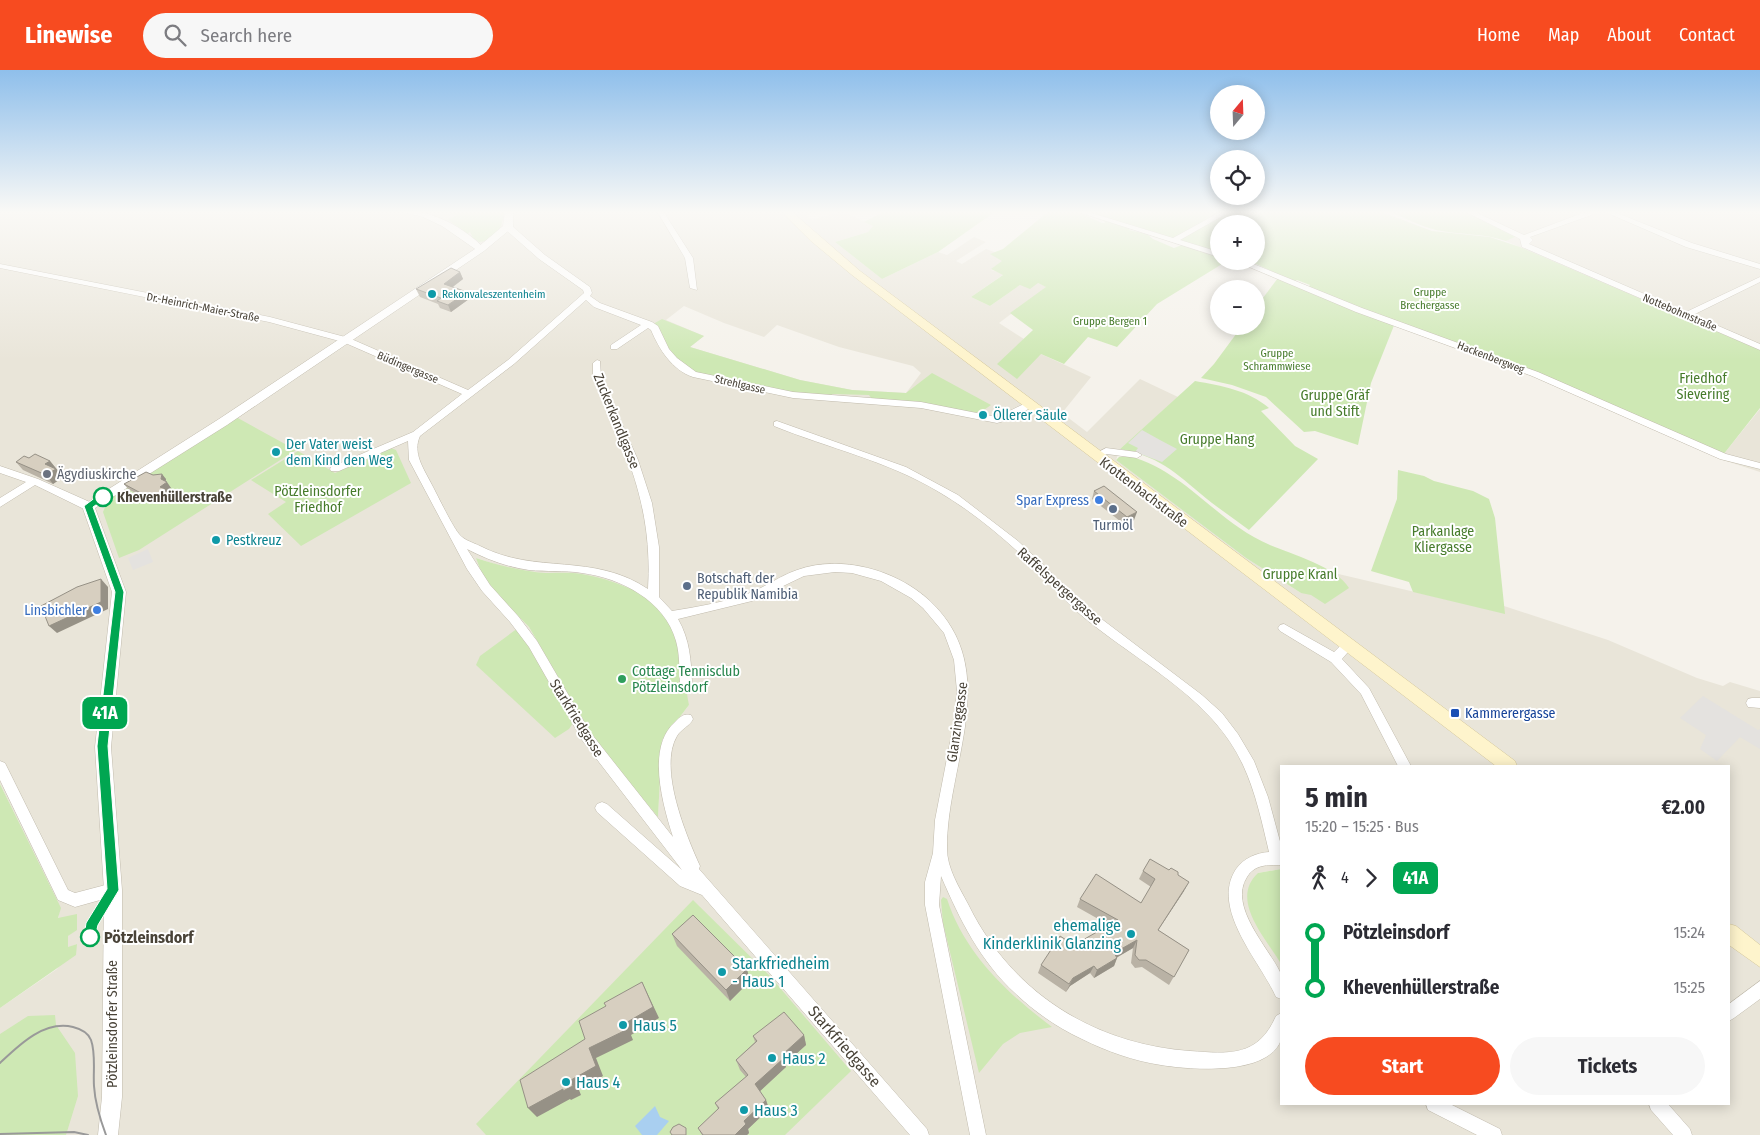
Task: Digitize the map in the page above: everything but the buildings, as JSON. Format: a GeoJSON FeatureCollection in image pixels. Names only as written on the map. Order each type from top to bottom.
{"type":"FeatureCollection","features":[{"type":"Feature","properties":{"kind":"main road","name":"Krottenbachstraße"},"geometry":{"type":"LineString","coordinates":[[841,261],[1096,456],[1507,765]]}},
{"type":"Feature","properties":{"kind":"main road"},"geometry":{"type":"LineString","coordinates":[[1730,934],[1760,957]]}},
{"type":"Feature","properties":{"kind":"street"},"geometry":{"type":"LineString","coordinates":[[0,469],[34,481],[88,506],[223,422],[464,261]]}},
{"type":"Feature","properties":{"kind":"street"},"geometry":{"type":"LineString","coordinates":[[335,469],[416,434],[524,351],[586,296],[588,293],[587,289],[547,261]]}},
{"type":"Feature","properties":{"kind":"street"},"geometry":{"type":"LineString","coordinates":[[689,261],[694,288]]}},
{"type":"Feature","properties":{"kind":"street","name":"Nottebohmstraße"},"geometry":{"type":"LineString","coordinates":[[1573,261],[1690,313],[1760,347]]}},
{"type":"Feature","properties":{"kind":"street"},"geometry":{"type":"LineString","coordinates":[[1740,261],[1760,267]]}},
{"type":"Feature","properties":{"kind":"street","name":"Dr.-Heinrich-Maier-Straße"},"geometry":{"type":"LineString","coordinates":[[0,266],[270,320],[346,340]]}},
{"type":"Feature","properties":{"kind":"street","name":"Hackenbergweg"},"geometry":{"type":"LineString","coordinates":[[1260,270],[1359,310],[1499,359],[1723,457],[1740,459],[1760,466]]}},
{"type":"Feature","properties":{"kind":"street"},"geometry":{"type":"LineString","coordinates":[[1690,313],[1760,279]]}},
{"type":"Feature","properties":{"kind":"street"},"geometry":{"type":"LineString","coordinates":[[586,296],[603,308],[648,324]]}},
{"type":"Feature","properties":{"kind":"street"},"geometry":{"type":"LineString","coordinates":[[614,347],[648,324]]}},
{"type":"Feature","properties":{"kind":"street","name":"Strehlgasse"},"geometry":{"type":"LineString","coordinates":[[648,324],[655,328],[666,352],[683,369],[693,374],[770,391],[812,398],[921,404],[996,420],[1005,418],[1029,405]]}},
{"type":"Feature","properties":{"kind":"street","name":"Büdingergasse"},"geometry":{"type":"LineString","coordinates":[[346,340],[470,394]]}},
{"type":"Feature","properties":{"kind":"street","name":"Zuckerkandlgasse"},"geometry":{"type":"LineString","coordinates":[[597,363],[597,376],[637,466],[649,512],[654,547],[653,598]]}},
{"type":"Feature","properties":{"kind":"street","name":"Raffelspergergasse"},"geometry":{"type":"LineString","coordinates":[[777,424],[820,442],[879,459],[910,472],[943,490],[991,525],[1030,558],[1090,616],[1190,689],[1236,742],[1247,760],[1262,798],[1280,859]]}},
{"type":"Feature","properties":{"kind":"street","name":"Starkfriedgasse"},"geometry":{"type":"LineString","coordinates":[[416,434],[412,443],[414,460],[447,524],[486,588],[514,619],[533,644],[591,743],[708,891],[921,1135]]}},
{"type":"Feature","properties":{"kind":"street"},"geometry":{"type":"LineString","coordinates":[[1096,456],[1106,451],[1137,455]]}},
{"type":"Feature","properties":{"kind":"street"},"geometry":{"type":"LineString","coordinates":[[0,503],[34,481]]}},
{"type":"Feature","properties":{"kind":"street","name":"Pötzleinsdorfer Straße"},"geometry":{"type":"LineString","coordinates":[[88,506],[119,592],[103,746],[113,890],[112,1097],[108,1135]]}},
{"type":"Feature","properties":{"kind":"street","name":"Starkfriedgasse"},"geometry":{"type":"LineString","coordinates":[[457,538],[485,554],[512,563],[540,567],[572,568],[603,574],[625,581],[653,598],[671,616],[683,647],[686,683]]}},
{"type":"Feature","properties":{"kind":"street","name":"Glanzinggasse"},"geometry":{"type":"LineString","coordinates":[[671,616],[748,598],[801,573],[826,567],[854,570],[885,579],[926,604],[945,623],[956,643],[963,666],[964,694],[942,823],[940,854],[932,882],[932,905],[978,1135]]}},
{"type":"Feature","properties":{"kind":"street"},"geometry":{"type":"LineString","coordinates":[[1284,628],[1335,659],[1365,690],[1404,765]]}},
{"type":"Feature","properties":{"kind":"street"},"geometry":{"type":"LineString","coordinates":[[1335,659],[1348,645]]}},
{"type":"Feature","properties":{"kind":"street","name":"Starkfriedgasse"},"geometry":{"type":"LineString","coordinates":[[687,719],[672,734],[670,739],[666,779],[674,822],[689,859],[708,891]]}},
{"type":"Feature","properties":{"kind":"street"},"geometry":{"type":"LineString","coordinates":[[0,767],[63,895],[75,900],[113,890]]}},
{"type":"Feature","properties":{"kind":"street","name":"Starkfriedgasse"},"geometry":{"type":"LineString","coordinates":[[602,808],[685,881],[708,891]]}},
{"type":"Feature","properties":{"kind":"street","name":"Glanzinggasse"},"geometry":{"type":"LineString","coordinates":[[940,854],[964,915],[990,957],[1022,990],[1083,1032],[1146,1054],[1175,1059],[1221,1060],[1246,1057],[1260,1052],[1270,1043],[1280,1024]]}},
{"type":"Feature","properties":{"kind":"street"},"geometry":{"type":"LineString","coordinates":[[1280,859],[1268,858],[1251,863],[1238,877],[1234,893],[1238,913],[1274,973],[1280,989]]}},
{"type":"Feature","properties":{"kind":"street"},"geometry":{"type":"LineString","coordinates":[[1730,1012],[1760,988]]}},
{"type":"Feature","properties":{"kind":"street"},"geometry":{"type":"LineString","coordinates":[[1436,1105],[1494,1135]]}},
{"type":"Feature","properties":{"kind":"street"},"geometry":{"type":"LineString","coordinates":[[1659,1105],[1684,1135]]}},
{"type":"Feature","properties":{"kind":"shaded area"},"geometry":{"type":"Polygon","coordinates":[[[0,261],[859,261],[882,279],[920,261],[956,261],[962,264],[967,261],[1003,261],[991,270],[1004,274],[971,297],[990,306],[1020,285],[1038,283],[1047,287],[999,323],[1024,339],[1016,347],[1041,354],[1091,377],[1062,413],[1087,432],[1140,379],[1178,397],[1120,449],[1116,460],[1246,558],[1301,593],[1330,572],[1504,613],[1504,606],[1608,640],[1697,678],[1723,686],[1730,682],[1760,691],[1760,1135],[0,1135],[0,1008],[57,969],[77,944],[67,948],[68,936],[73,932],[58,919],[60,908],[0,784],[0,261]],[[684,306],[666,320],[704,336],[690,347],[800,380],[852,390],[906,393],[921,373],[913,366],[839,347],[777,325],[764,337],[684,306]],[[476,558],[492,588],[529,627],[597,744],[658,816],[662,740],[689,705],[574,573],[538,573],[504,567],[476,558]]]}},
{"type":"Feature","properties":{"kind":"shaded area"},"geometry":{"type":"Polygon","coordinates":[[[1549,261],[1760,261],[1760,350],[1549,261]]]}},
{"type":"Feature","properties":{"kind":"shaded area"},"geometry":{"type":"Polygon","coordinates":[[[1760,409],[1760,472],[1723,460],[1723,455],[1760,409]]]}},
{"type":"Feature","properties":{"kind":"shaded area"},"geometry":{"type":"Polygon","coordinates":[[[1142,430],[1177,449],[1162,462],[1135,452],[1138,448],[1128,443],[1142,430]]]}},
{"type":"Feature","properties":{"kind":"shaded area"},"geometry":{"type":"Polygon","coordinates":[[[148,549],[153,562],[133,570],[128,558],[148,549]]]}},
{"type":"Feature","properties":{"kind":"shaded area"},"geometry":{"type":"Polygon","coordinates":[[[1703,696],[1758,730],[1760,729],[1760,749],[1740,737],[1717,761],[1700,749],[1706,735],[1680,718],[1703,696]]]}},
{"type":"Feature","properties":{"kind":"green space"},"geometry":{"type":"Polygon","coordinates":[[[859,261],[920,261],[882,279],[859,261]]]}},
{"type":"Feature","properties":{"kind":"green space","name":"Gruppe Bergen 1"},"geometry":{"type":"Polygon","coordinates":[[[1001,261],[1210,261],[1210,270],[1212,270],[1157,304],[1117,347],[1088,337],[1064,364],[1041,354],[1017,379],[997,364],[1033,330],[1010,313],[1046,287],[1038,283],[1030,289],[1020,285],[990,306],[971,297],[1003,275],[991,269],[1001,261]]]}},
{"type":"Feature","properties":{"kind":"green space"},"geometry":{"type":"Polygon","coordinates":[[[1265,261],[1552,261],[1760,350],[1760,408],[1723,455],[1497,357],[1362,310],[1307,288],[1310,285],[1297,280],[1294,282],[1265,268],[1265,261]]]}},
{"type":"Feature","properties":{"kind":"green space"},"geometry":{"type":"Polygon","coordinates":[[[1278,278],[1395,323],[1371,383],[1358,445],[1315,431],[1304,432],[1266,397],[1232,385],[1201,378],[1235,335],[1265,335],[1265,295],[1278,278]]]}},
{"type":"Feature","properties":{"kind":"green space"},"geometry":{"type":"Polygon","coordinates":[[[662,319],[704,336],[690,347],[800,380],[852,390],[906,393],[932,373],[991,405],[981,412],[973,413],[924,403],[872,399],[869,395],[832,394],[831,398],[805,396],[695,373],[671,356],[653,324],[662,319]]]}},
{"type":"Feature","properties":{"kind":"green space","name":"Gruppe Hang"},"geometry":{"type":"Polygon","coordinates":[[[1195,381],[1234,390],[1261,402],[1269,408],[1261,411],[1295,446],[1318,459],[1249,530],[1170,469],[1149,457],[1120,449],[1195,381]]]}},
{"type":"Feature","properties":{"kind":"green space"},"geometry":{"type":"Polygon","coordinates":[[[236,417],[296,450],[139,550],[119,558],[103,512],[106,505],[114,499],[111,498],[132,485],[128,489],[156,504],[169,494],[143,476],[236,417]]]}},
{"type":"Feature","properties":{"kind":"green space","name":"Pötzleinsdorfer Friedhof"},"geometry":{"type":"Polygon","coordinates":[[[391,448],[396,450],[411,483],[301,546],[268,514],[286,502],[251,480],[298,451],[335,473],[391,448]]]}},
{"type":"Feature","properties":{"kind":"green space","name":"Gruppe Kranl"},"geometry":{"type":"Polygon","coordinates":[[[1129,456],[1149,463],[1168,473],[1233,524],[1270,545],[1301,557],[1335,574],[1349,588],[1325,604],[1311,595],[1301,593],[1246,558],[1116,460],[1119,457],[1129,456]]]}},
{"type":"Feature","properties":{"kind":"green space","name":"Parkanlage Kliergasse"},"geometry":{"type":"Polygon","coordinates":[[[1398,470],[1473,491],[1489,499],[1495,518],[1505,614],[1413,592],[1409,582],[1371,571],[1397,499],[1398,470]]]}},
{"type":"Feature","properties":{"kind":"green space","name":"Cottage Tennisclub Pötzleinsdorf"},"geometry":{"type":"Polygon","coordinates":[[[476,558],[528,571],[584,574],[611,581],[625,586],[650,600],[667,617],[679,649],[689,705],[662,740],[658,817],[597,744],[529,627],[485,582],[476,558]]]}},
{"type":"Feature","properties":{"kind":"green space"},"geometry":{"type":"Polygon","coordinates":[[[518,628],[573,723],[569,729],[555,738],[476,665],[480,656],[518,628]]]}},
{"type":"Feature","properties":{"kind":"green space"},"geometry":{"type":"Polygon","coordinates":[[[0,784],[61,908],[58,918],[77,914],[77,930],[68,936],[68,947],[77,944],[76,955],[0,1008],[0,784]]]}},
{"type":"Feature","properties":{"kind":"green space"},"geometry":{"type":"Polygon","coordinates":[[[1280,869],[1280,962],[1259,931],[1249,907],[1247,895],[1250,884],[1258,873],[1280,869]]]}},
{"type":"Feature","properties":{"kind":"green space"},"geometry":{"type":"Polygon","coordinates":[[[943,897],[947,899],[955,919],[976,955],[989,971],[1019,1000],[1052,1027],[1020,1033],[1003,1044],[979,1073],[943,923],[941,900],[943,897]]]}},
{"type":"Feature","properties":{"kind":"green space"},"geometry":{"type":"Polygon","coordinates":[[[693,900],[769,975],[851,1071],[785,1135],[486,1135],[476,1124],[693,900]]]}},
{"type":"Feature","properties":{"kind":"green space"},"geometry":{"type":"Polygon","coordinates":[[[55,1015],[56,1025],[75,1053],[78,1096],[66,1135],[0,1135],[0,1034],[28,1016],[55,1015]]]}},
{"type":"Feature","properties":{"kind":"water"},"geometry":{"type":"Polygon","coordinates":[[[655,1106],[660,1117],[669,1121],[657,1135],[642,1135],[635,1126],[655,1106]]]}},
{"type":"Feature","properties":{"kind":"tram line"},"geometry":{"type":"LineString","coordinates":[[0,1063],[24,1042],[52,1027],[73,1027],[84,1031],[90,1037],[93,1045],[95,1099],[106,1135]]}},
{"type":"Feature","properties":{"kind":"tram line"},"geometry":{"type":"LineString","coordinates":[[0,1134],[74,1132],[88,1135]]}},
{"type":"Feature","properties":{"kind":"bus line","name":"41A"},"geometry":{"type":"LineString","coordinates":[[90,937],[92,923],[113,890],[103,746],[106,702],[119,606],[119,592],[117,580],[104,551],[88,506],[103,497]]}},
{"type":"Feature","properties":{"kind":"place","name":"Rekonvaleszentenheim"},"geometry":{"type":"Point","coordinates":[432,294]}},
{"type":"Feature","properties":{"kind":"place","name":"Öllerer Säule"},"geometry":{"type":"Point","coordinates":[983,415]}},
{"type":"Feature","properties":{"kind":"place","name":"Der Vater weist dem Kind den Weg"},"geometry":{"type":"Point","coordinates":[276,452]}},
{"type":"Feature","properties":{"kind":"place","name":"Ägydiuskirche"},"geometry":{"type":"Point","coordinates":[47,474]}},
{"type":"Feature","properties":{"kind":"place","name":"Khevenhüllerstraße"},"geometry":{"type":"Point","coordinates":[103,497]}},
{"type":"Feature","properties":{"kind":"place","name":"Spar Express"},"geometry":{"type":"Point","coordinates":[1099,500]}},
{"type":"Feature","properties":{"kind":"place","name":"Turmöl"},"geometry":{"type":"Point","coordinates":[1113,509]}},
{"type":"Feature","properties":{"kind":"place","name":"Pestkreuz"},"geometry":{"type":"Point","coordinates":[216,540]}},
{"type":"Feature","properties":{"kind":"place","name":"Botschaft der Republik Namibia"},"geometry":{"type":"Point","coordinates":[687,586]}},
{"type":"Feature","properties":{"kind":"place","name":"Linsbichler"},"geometry":{"type":"Point","coordinates":[97,610]}},
{"type":"Feature","properties":{"kind":"place","name":"Cottage Tennisclub Pötzleinsdorf"},"geometry":{"type":"Point","coordinates":[622,679]}},
{"type":"Feature","properties":{"kind":"place","name":"Kammerergasse"},"geometry":{"type":"Point","coordinates":[1455,713]}},
{"type":"Feature","properties":{"kind":"place","name":"ehemalige Kinderklinik Glanzing"},"geometry":{"type":"Point","coordinates":[1131,934]}},
{"type":"Feature","properties":{"kind":"place","name":"Pötzleinsdorf"},"geometry":{"type":"Point","coordinates":[90,937]}},
{"type":"Feature","properties":{"kind":"place","name":"Starkfriedheim - Haus 1"},"geometry":{"type":"Point","coordinates":[722,972]}},
{"type":"Feature","properties":{"kind":"place","name":"Haus 5"},"geometry":{"type":"Point","coordinates":[623,1025]}},
{"type":"Feature","properties":{"kind":"place","name":"Haus 2"},"geometry":{"type":"Point","coordinates":[772,1058]}},
{"type":"Feature","properties":{"kind":"place","name":"Haus 4"},"geometry":{"type":"Point","coordinates":[566,1082]}},
{"type":"Feature","properties":{"kind":"place","name":"Haus 3"},"geometry":{"type":"Point","coordinates":[744,1110]}},
{"type":"Feature","properties":{"kind":"park label","name":"Gruppe Brechergasse"},"geometry":{"type":"Point","coordinates":[1430,298]}},
{"type":"Feature","properties":{"kind":"park label","name":"Gruppe Schrammwiese"},"geometry":{"type":"Point","coordinates":[1277,359]}},
{"type":"Feature","properties":{"kind":"park label","name":"Friedhof Sievering"},"geometry":{"type":"Point","coordinates":[1703,386]}},
{"type":"Feature","properties":{"kind":"park label","name":"Gruppe Gräf und Stift"},"geometry":{"type":"Point","coordinates":[1335,404]}}]}
